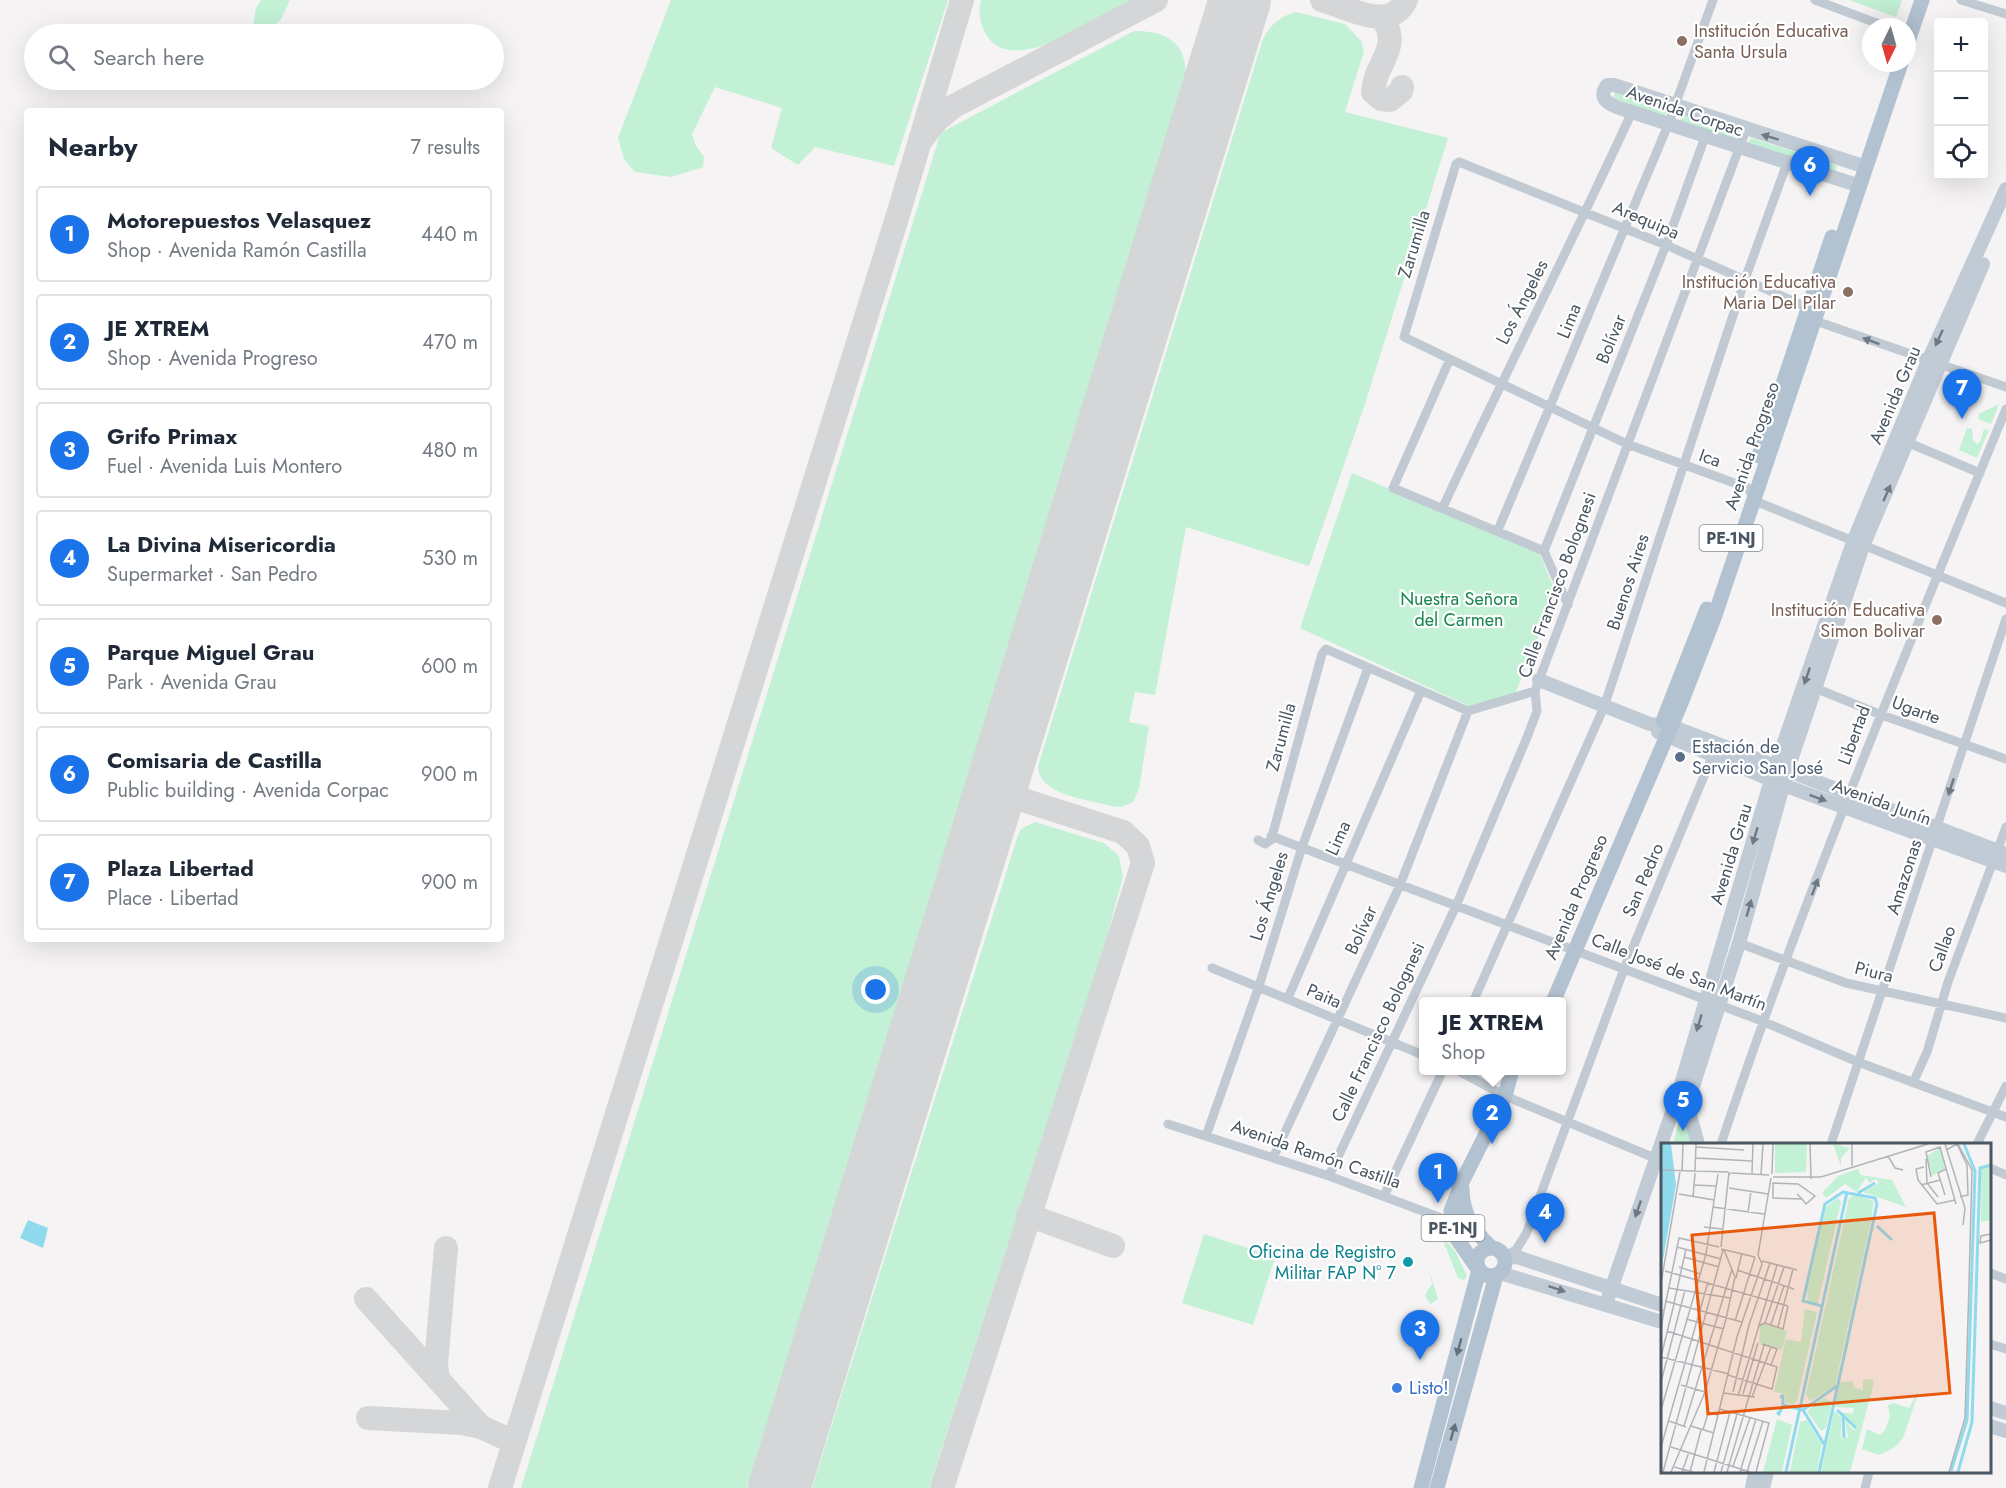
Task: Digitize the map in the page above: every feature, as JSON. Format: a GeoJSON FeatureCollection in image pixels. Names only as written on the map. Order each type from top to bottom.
{"type":"FeatureCollection","features":[{"type":"Feature","properties":{"kind":"main road"},"geometry":{"type":"LineString","coordinates":[[1905,18],[1911,0]]}},
{"type":"Feature","properties":{"kind":"main road"},"geometry":{"type":"LineString","coordinates":[[1916,18],[1922,0]]}},
{"type":"Feature","properties":{"kind":"main road","name":"Avenida Progreso"},"geometry":{"type":"LineString","coordinates":[[1554,997],[1570,948],[1661,728],[1714,618],[1751,494],[1856,184],[1888,72]]}},
{"type":"Feature","properties":{"kind":"main road","name":"Avenida Progreso"},"geometry":{"type":"LineString","coordinates":[[1862,165],[1898,72]]}},
{"type":"Feature","properties":{"kind":"main road","name":"Avenida Progreso"},"geometry":{"type":"LineString","coordinates":[[1545,997],[1570,948]]}},
{"type":"Feature","properties":{"kind":"main road","name":"PE-1NJ"},"geometry":{"type":"LineString","coordinates":[[1479,1270],[1455,1236],[1451,1211],[1462,1182],[1505,1096],[1511,1075]]}},
{"type":"Feature","properties":{"kind":"main road","name":"PE-1NJ"},"geometry":{"type":"LineString","coordinates":[[1505,1096],[1518,1083],[1521,1075]]}},
{"type":"Feature","properties":{"kind":"main road","name":"PE-1NJ"},"geometry":{"type":"LineString","coordinates":[[1437,1488],[1482,1326],[1498,1274],[1505,1266],[1500,1254],[1471,1224],[1464,1209],[1462,1182]]}},
{"type":"Feature","properties":{"kind":"main road","name":"PE-1NJ"},"geometry":{"type":"LineString","coordinates":[[1421,1488],[1479,1270],[1478,1256],[1483,1250],[1500,1254]]}},
{"type":"Feature","properties":{"kind":"main road"},"geometry":{"type":"LineString","coordinates":[[1479,1270],[1489,1276],[1498,1274]]}},
{"type":"Feature","properties":{"kind":"main road"},"geometry":{"type":"LineString","coordinates":[[1466,1321],[1482,1326]]}},
{"type":"Feature","properties":{"kind":"main road"},"geometry":{"type":"LineString","coordinates":[[1449,1382],[1466,1386]]}},
{"type":"Feature","properties":{"kind":"street","name":"Lima"},"geometry":{"type":"LineString","coordinates":[[1498,530],[1668,125],[1713,0]]}},
{"type":"Feature","properties":{"kind":"street"},"geometry":{"type":"LineString","coordinates":[[1961,0],[2006,14]]}},
{"type":"Feature","properties":{"kind":"street"},"geometry":{"type":"LineString","coordinates":[[1819,1],[1863,18]]}},
{"type":"Feature","properties":{"kind":"street","name":"Avenida Corpac"},"geometry":{"type":"LineString","coordinates":[[1856,184],[1632,112],[1606,101],[1603,91],[1607,85],[1862,165]]}},
{"type":"Feature","properties":{"kind":"street","name":"Los Ángeles"},"geometry":{"type":"LineString","coordinates":[[1443,507],[1632,112]]}},
{"type":"Feature","properties":{"kind":"street","name":"Calle Francisco Bolognesi"},"geometry":{"type":"LineString","coordinates":[[1329,1176],[1456,906],[1528,735],[1537,711],[1537,686],[1746,129]]}},
{"type":"Feature","properties":{"kind":"street","name":"Bolívar"},"geometry":{"type":"LineString","coordinates":[[1544,551],[1666,245],[1705,137]]}},
{"type":"Feature","properties":{"kind":"street","name":"Arequipa"},"geometry":{"type":"LineString","coordinates":[[1460,162],[1666,245],[1812,314],[1934,363],[2006,387]]}},
{"type":"Feature","properties":{"kind":"street","name":"Zarumilla"},"geometry":{"type":"LineString","coordinates":[[1404,337],[1456,164],[1460,162]]}},
{"type":"Feature","properties":{"kind":"street","name":"Buenos Aires"},"geometry":{"type":"LineString","coordinates":[[1475,997],[1604,707],[1744,282],[1787,163]]}},
{"type":"Feature","properties":{"kind":"street","name":"Avenida Grau"},"geometry":{"type":"LineString","coordinates":[[1664,1143],[1706,1000],[1858,544],[2006,189]]}},
{"type":"Feature","properties":{"kind":"street","name":"Avenida Grau"},"geometry":{"type":"LineString","coordinates":[[1698,1143],[1687,1105],[1739,943],[1779,776],[1815,688],[1858,544],[1909,443],[1934,363],[2006,210]]}},
{"type":"Feature","properties":{"kind":"street","name":"Ica"},"geometry":{"type":"LineString","coordinates":[[1404,337],[1449,361],[1501,382],[1627,444],[1751,494],[1858,544],[2006,603]]}},
{"type":"Feature","properties":{"kind":"street"},"geometry":{"type":"LineString","coordinates":[[1449,361],[1393,486],[1544,551],[1568,605]]}},
{"type":"Feature","properties":{"kind":"street","name":"Libertad"},"geometry":{"type":"LineString","coordinates":[[1721,1143],[1762,1021],[1788,962],[1879,714],[2006,409]]}},
{"type":"Feature","properties":{"kind":"street"},"geometry":{"type":"LineString","coordinates":[[1909,443],[1980,472]]}},
{"type":"Feature","properties":{"kind":"street","name":"Amazonas"},"geometry":{"type":"LineString","coordinates":[[1831,1143],[2006,619]]}},
{"type":"Feature","properties":{"kind":"street","name":"Zarumilla"},"geometry":{"type":"LineString","coordinates":[[1271,836],[1296,739],[1322,654],[1326,649],[1368,668]]}},
{"type":"Feature","properties":{"kind":"street"},"geometry":{"type":"LineString","coordinates":[[1368,668],[1420,693],[1468,711],[1537,686]]}},
{"type":"Feature","properties":{"kind":"street","name":"Los Ángeles"},"geometry":{"type":"LineString","coordinates":[[1206,1136],[1259,986],[1302,847],[1368,668]]}},
{"type":"Feature","properties":{"kind":"street","name":"Avenida Junín"},"geometry":{"type":"LineString","coordinates":[[1537,686],[1604,707],[1847,802],[1998,855],[2006,866]]}},
{"type":"Feature","properties":{"kind":"street","name":"Ugarte"},"geometry":{"type":"LineString","coordinates":[[1815,688],[1879,714],[2006,759]]}},
{"type":"Feature","properties":{"kind":"street","name":"Lima"},"geometry":{"type":"LineString","coordinates":[[1288,998],[1420,693]]}},
{"type":"Feature","properties":{"kind":"street","name":"Bolívar"},"geometry":{"type":"LineString","coordinates":[[1273,1158],[1400,885],[1468,711]]}},
{"type":"Feature","properties":{"kind":"street","name":"San Pedro"},"geometry":{"type":"LineString","coordinates":[[1500,1254],[1516,1250],[1522,1243],[1624,969],[1714,750]]}},
{"type":"Feature","properties":{"kind":"street","name":"Callao"},"geometry":{"type":"LineString","coordinates":[[1913,1083],[1927,1052],[2006,827]]}},
{"type":"Feature","properties":{"kind":"street"},"geometry":{"type":"LineString","coordinates":[[1258,840],[1267,844],[1271,836]]}},
{"type":"Feature","properties":{"kind":"street","name":"Calle José de San Martín"},"geometry":{"type":"LineString","coordinates":[[1271,836],[1762,1021],[1913,1083],[2006,1116]]}},
{"type":"Feature","properties":{"kind":"street","name":"Piura"},"geometry":{"type":"LineString","coordinates":[[1739,943],[1788,962],[1883,992],[2006,1018]]}},
{"type":"Feature","properties":{"kind":"street","name":"Paita"},"geometry":{"type":"LineString","coordinates":[[1212,968],[1419,1053]]}},
{"type":"Feature","properties":{"kind":"street"},"geometry":{"type":"LineString","coordinates":[[1384,1196],[1441,1075]]}},
{"type":"Feature","properties":{"kind":"street"},"geometry":{"type":"LineString","coordinates":[[1465,1075],[1568,1124],[1659,1160]]}},
{"type":"Feature","properties":{"kind":"street"},"geometry":{"type":"LineString","coordinates":[[1977,1143],[2006,1086]]}},
{"type":"Feature","properties":{"kind":"street","name":"Avenida Ramón Castilla"},"geometry":{"type":"LineString","coordinates":[[1168,1124],[1329,1176],[1452,1222]]}},
{"type":"Feature","properties":{"kind":"street","name":"Avenida Grau"},"geometry":{"type":"LineString","coordinates":[[1606,1304],[1659,1160]]}},
{"type":"Feature","properties":{"kind":"street"},"geometry":{"type":"LineString","coordinates":[[1991,1169],[2006,1175]]}},
{"type":"Feature","properties":{"kind":"street"},"geometry":{"type":"LineString","coordinates":[[1500,1254],[1517,1257],[1661,1305]]}},
{"type":"Feature","properties":{"kind":"street"},"geometry":{"type":"LineString","coordinates":[[1498,1274],[1661,1322]]}},
{"type":"Feature","properties":{"kind":"street"},"geometry":{"type":"LineString","coordinates":[[1991,1274],[2006,1279]]}},
{"type":"Feature","properties":{"kind":"street"},"geometry":{"type":"LineString","coordinates":[[1991,1345],[2006,1349]]}},
{"type":"Feature","properties":{"kind":"street"},"geometry":{"type":"LineString","coordinates":[[1991,1409],[2006,1413]]}},
{"type":"Feature","properties":{"kind":"street"},"geometry":{"type":"LineString","coordinates":[[1991,1427],[2006,1431]]}},
{"type":"Feature","properties":{"kind":"street"},"geometry":{"type":"LineString","coordinates":[[1752,1488],[1755,1473]]}},
{"type":"Feature","properties":{"kind":"street"},"geometry":{"type":"LineString","coordinates":[[1763,1488],[1767,1473]]}},
{"type":"Feature","properties":{"kind":"street"},"geometry":{"type":"LineString","coordinates":[[1865,1488],[1869,1473]]}},
{"type":"Feature","properties":{"kind":"green space"},"geometry":{"type":"Polygon","coordinates":[[[261,0],[290,0],[276,24],[254,24],[256,8],[261,0]]]}},
{"type":"Feature","properties":{"kind":"green space"},"geometry":{"type":"Polygon","coordinates":[[[671,0],[948,0],[894,166],[815,147],[798,165],[771,148],[782,108],[715,87],[692,134],[696,146],[704,157],[703,167],[671,177],[635,172],[624,159],[618,138],[671,0]]]}},
{"type":"Feature","properties":{"kind":"green space"},"geometry":{"type":"Polygon","coordinates":[[[981,0],[1130,0],[1057,40],[1036,48],[1017,50],[1000,47],[987,36],[980,18],[981,0]]]}},
{"type":"Feature","properties":{"kind":"green space"},"geometry":{"type":"Polygon","coordinates":[[[1849,0],[1902,0],[1896,17],[1849,0]]]}},
{"type":"Feature","properties":{"kind":"green space"},"geometry":{"type":"Polygon","coordinates":[[[1296,12],[1345,24],[1361,41],[1364,51],[1345,112],[1448,138],[1364,407],[1309,566],[1186,527],[1155,695],[1135,692],[1129,722],[1149,726],[1139,789],[1133,802],[1121,807],[1066,795],[1047,784],[1040,776],[1038,766],[1262,42],[1267,31],[1275,23],[1296,12]]]}},
{"type":"Feature","properties":{"kind":"green space"},"geometry":{"type":"Polygon","coordinates":[[[1134,31],[1158,34],[1176,44],[1184,61],[1184,85],[747,1488],[521,1488],[939,138],[944,131],[1134,31]]]}},
{"type":"Feature","properties":{"kind":"green space"},"geometry":{"type":"Polygon","coordinates":[[[1616,90],[1666,108],[1667,113],[1663,116],[1613,98],[1616,90]]]}},
{"type":"Feature","properties":{"kind":"green space"},"geometry":{"type":"Polygon","coordinates":[[[1684,115],[1738,133],[1739,136],[1737,140],[1680,121],[1684,115]]]}},
{"type":"Feature","properties":{"kind":"green space"},"geometry":{"type":"Polygon","coordinates":[[[1751,138],[1837,167],[1835,172],[1747,143],[1751,138]]]}},
{"type":"Feature","properties":{"kind":"green space"},"geometry":{"type":"Polygon","coordinates":[[[1999,404],[1991,424],[1978,419],[1979,414],[1999,404]]]}},
{"type":"Feature","properties":{"kind":"green space"},"geometry":{"type":"Polygon","coordinates":[[[1967,428],[1972,429],[1973,440],[1977,444],[1980,442],[1984,429],[1989,430],[1977,458],[1959,450],[1967,428]]]}},
{"type":"Feature","properties":{"kind":"green space","name":"Nuestra Señora del Carmen"},"geometry":{"type":"Polygon","coordinates":[[[1352,473],[1539,552],[1556,594],[1515,694],[1471,707],[1300,628],[1352,473]]]}},
{"type":"Feature","properties":{"kind":"green space"},"geometry":{"type":"Polygon","coordinates":[[[1035,822],[1104,843],[1119,856],[1123,877],[1103,951],[929,1488],[812,1488],[1018,835],[1021,829],[1035,822]]]}},
{"type":"Feature","properties":{"kind":"green space"},"geometry":{"type":"Polygon","coordinates":[[[1680,1117],[1686,1117],[1694,1143],[1673,1143],[1680,1117]]]}},
{"type":"Feature","properties":{"kind":"green space"},"geometry":{"type":"Polygon","coordinates":[[[1204,1234],[1275,1257],[1253,1325],[1182,1303],[1204,1234]]]}},
{"type":"Feature","properties":{"kind":"green space"},"geometry":{"type":"Polygon","coordinates":[[[1441,1235],[1455,1251],[1467,1276],[1464,1280],[1458,1278],[1441,1235]]]}},
{"type":"Feature","properties":{"kind":"green space"},"geometry":{"type":"Polygon","coordinates":[[[1429,1270],[1438,1299],[1430,1304],[1425,1295],[1432,1284],[1429,1270]]]}},
{"type":"Feature","properties":{"kind":"water"},"geometry":{"type":"Polygon","coordinates":[[[28,1220],[48,1228],[43,1248],[20,1238],[28,1220]]]}},
{"type":"Feature","properties":{"kind":"taxiway"},"geometry":{"type":"LineString","coordinates":[[500,1488],[897,218],[962,0]]}},
{"type":"Feature","properties":{"kind":"taxiway"},"geometry":{"type":"LineString","coordinates":[[921,140],[937,120],[954,106],[1156,0]]}},
{"type":"Feature","properties":{"kind":"taxiway"},"geometry":{"type":"LineString","coordinates":[[1322,0],[1356,12],[1380,17],[1399,10],[1406,0]]}},
{"type":"Feature","properties":{"kind":"taxiway"},"geometry":{"type":"LineString","coordinates":[[1383,19],[1390,38],[1389,47],[1378,72],[1373,92],[1381,99],[1390,100],[1401,91],[1402,87]]}},
{"type":"Feature","properties":{"kind":"taxiway"},"geometry":{"type":"LineString","coordinates":[[1003,766],[1009,789],[1023,800]]}},
{"type":"Feature","properties":{"kind":"taxiway"},"geometry":{"type":"LineString","coordinates":[[942,1488],[1143,863],[1138,846],[1123,832],[1023,800],[1007,801],[990,809]]}},
{"type":"Feature","properties":{"kind":"taxiway"},"geometry":{"type":"LineString","coordinates":[[1028,1215],[1113,1246]]}},
{"type":"Feature","properties":{"kind":"taxiway"},"geometry":{"type":"LineString","coordinates":[[438,1379],[436,1364],[446,1248]]}},
{"type":"Feature","properties":{"kind":"taxiway"},"geometry":{"type":"LineString","coordinates":[[366,1299],[481,1427]]}},
{"type":"Feature","properties":{"kind":"taxiway"},"geometry":{"type":"LineString","coordinates":[[368,1418],[462,1423],[481,1427],[514,1442]]}},
{"type":"Feature","properties":{"kind":"runway"},"geometry":{"type":"LineString","coordinates":[[779,1488],[1240,0]]}},
{"type":"Feature","properties":{"kind":"place","name":"Institución Educativa Santa Ursula"},"geometry":{"type":"Point","coordinates":[1682,41]}},
{"type":"Feature","properties":{"kind":"place","name":"Comisaria de Castilla"},"geometry":{"type":"Point","coordinates":[1810,196]}},
{"type":"Feature","properties":{"kind":"place","name":"Institución Educativa Maria Del Pilar"},"geometry":{"type":"Point","coordinates":[1848,292]}},
{"type":"Feature","properties":{"kind":"place","name":"Plaza Libertad"},"geometry":{"type":"Point","coordinates":[1962,419]}},
{"type":"Feature","properties":{"kind":"place","name":"Institución Educativa Simon Bolivar"},"geometry":{"type":"Point","coordinates":[1937,620]}},
{"type":"Feature","properties":{"kind":"place","name":"Estación de Servicio San José"},"geometry":{"type":"Point","coordinates":[1680,757]}},
{"type":"Feature","properties":{"kind":"place","name":"Parque Miguel Grau"},"geometry":{"type":"Point","coordinates":[1683,1131]}},
{"type":"Feature","properties":{"kind":"place","name":"JE XTREM"},"geometry":{"type":"Point","coordinates":[1492,1144]}},
{"type":"Feature","properties":{"kind":"place","name":"Motorepuestos Velasquez"},"geometry":{"type":"Point","coordinates":[1438,1203]}},
{"type":"Feature","properties":{"kind":"place","name":"La Divina Misericordia"},"geometry":{"type":"Point","coordinates":[1545,1243]}},
{"type":"Feature","properties":{"kind":"place","name":"Oficina de Registro Militar FAP N° 7"},"geometry":{"type":"Point","coordinates":[1408,1262]}},
{"type":"Feature","properties":{"kind":"place","name":"Grifo Primax"},"geometry":{"type":"Point","coordinates":[1420,1360]}},
{"type":"Feature","properties":{"kind":"place","name":"Listo!"},"geometry":{"type":"Point","coordinates":[1397,1388]}}]}
